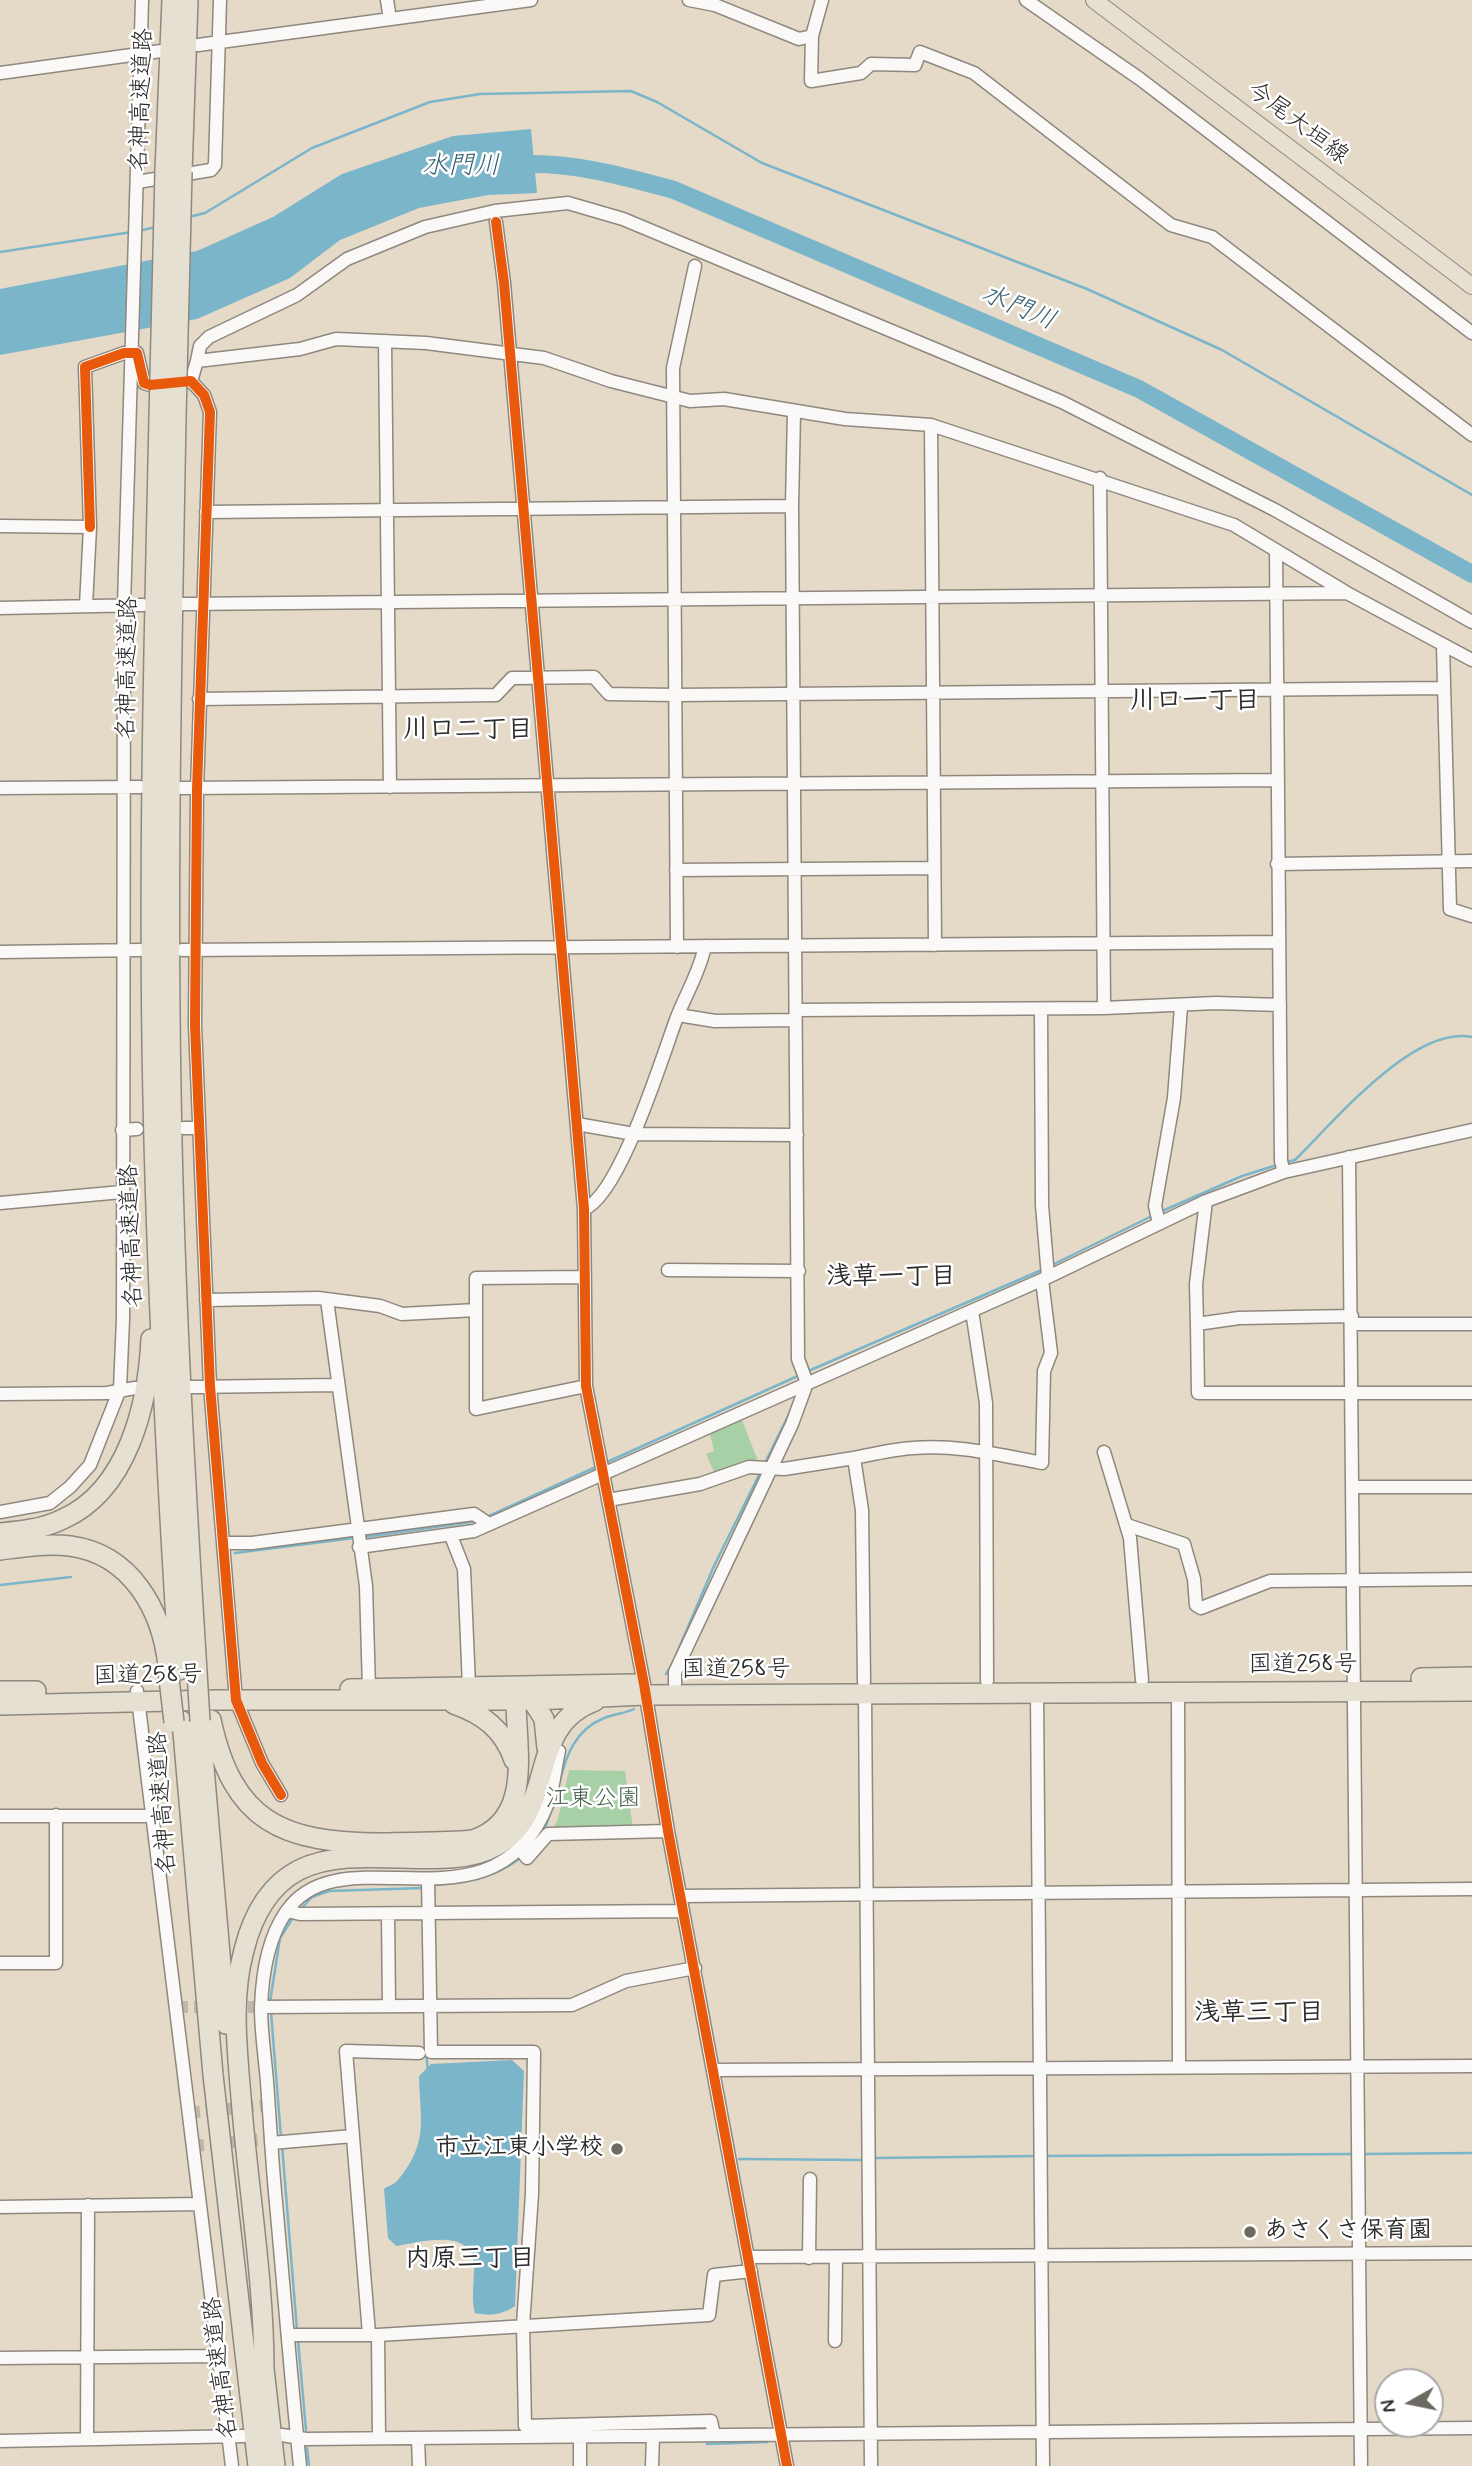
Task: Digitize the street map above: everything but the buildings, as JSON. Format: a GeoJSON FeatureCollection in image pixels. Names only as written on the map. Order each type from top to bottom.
{"type":"FeatureCollection","features":[{"type":"Feature","properties":{"kind":"highway","name":"名神高速道路"},"geometry":{"type":"LineString","coordinates":[[172,0],[173,171],[168,417],[169,971],[174,1230],[186,1505],[187,1671]]}},
{"type":"Feature","properties":{"kind":"highway","name":"名神高速道路"},"geometry":{"type":"LineString","coordinates":[[173,171],[188,0]]}},
{"type":"Feature","properties":{"kind":"highway","name":"名神高速道路"},"geometry":{"type":"LineString","coordinates":[[168,417],[151,784],[151,975],[156,1229],[187,1671],[275,2466]]}},
{"type":"Feature","properties":{"kind":"highway"},"geometry":{"type":"LineString","coordinates":[[0,1533],[49,1525],[80,1510],[93,1499],[116,1471],[139,1413],[151,1343],[148,1045],[151,975]]}},
{"type":"Feature","properties":{"kind":"highway"},"geometry":{"type":"LineString","coordinates":[[0,1550],[41,1545],[72,1546],[112,1562],[136,1583],[153,1608],[162,1633],[187,1671],[192,1721],[246,1802],[282,1829],[320,1839],[365,1843],[473,1840],[493,1831],[513,1803],[518,1781],[524,1695]]}},
{"type":"Feature","properties":{"kind":"highway","name":"国道258号"},"geometry":{"type":"LineString","coordinates":[[236,1696],[469,1686],[524,1695],[603,1698],[674,1684],[1037,1693],[1178,1692],[1472,1677]]}},
{"type":"Feature","properties":{"kind":"highway","name":"国道258号"},"geometry":{"type":"LineString","coordinates":[[0,1691],[437,1701],[645,1689],[865,1689],[987,1681],[1142,1680],[1472,1691]]}},
{"type":"Feature","properties":{"kind":"highway"},"geometry":{"type":"LineString","coordinates":[[524,1695],[546,1729],[553,1754]]}},
{"type":"Feature","properties":{"kind":"highway","name":"国道258号"},"geometry":{"type":"LineString","coordinates":[[0,1705],[138,1696]]}},
{"type":"Feature","properties":{"kind":"highway"},"geometry":{"type":"LineString","coordinates":[[264,2371],[264,2326],[243,2132],[236,2015],[243,1952],[256,1916],[263,1903],[284,1880],[312,1865],[345,1859],[474,1855],[500,1845],[530,1811],[553,1754],[561,1722],[580,1707],[603,1698]]}},
{"type":"Feature","properties":{"kind":"highway"},"geometry":{"type":"LineString","coordinates":[[437,1701],[467,1708],[490,1722],[511,1751],[518,1781]]}},
{"type":"Feature","properties":{"kind":"highway","name":"名神高速道路"},"geometry":{"type":"LineString","coordinates":[[192,1721],[194,1883],[258,2466]]}},
{"type":"Feature","properties":{"kind":"main road","name":"今尾大垣線"},"geometry":{"type":"LineString","coordinates":[[1094,0],[1472,286]]}},
{"type":"Feature","properties":{"kind":"street"},"geometry":{"type":"LineString","coordinates":[[0,1512],[50,1503],[70,1487],[90,1465],[120,1389],[123,1319],[124,605],[142,0]]}},
{"type":"Feature","properties":{"kind":"street"},"geometry":{"type":"LineString","coordinates":[[137,182],[211,170],[215,165],[220,0]]}},
{"type":"Feature","properties":{"kind":"street"},"geometry":{"type":"LineString","coordinates":[[387,0],[390,19]]}},
{"type":"Feature","properties":{"kind":"street"},"geometry":{"type":"LineString","coordinates":[[198,45],[531,0]]}},
{"type":"Feature","properties":{"kind":"street"},"geometry":{"type":"LineString","coordinates":[[689,0],[715,5],[799,39],[811,36]]}},
{"type":"Feature","properties":{"kind":"street"},"geometry":{"type":"LineString","coordinates":[[822,0],[811,36],[811,81],[861,73],[871,64],[915,65],[920,52],[974,74],[1171,225],[1212,237],[1472,435]]}},
{"type":"Feature","properties":{"kind":"street"},"geometry":{"type":"LineString","coordinates":[[1026,0],[1139,79],[1472,333]]}},
{"type":"Feature","properties":{"kind":"street"},"geometry":{"type":"LineString","coordinates":[[0,73],[161,51]]}},
{"type":"Feature","properties":{"kind":"street"},"geometry":{"type":"LineString","coordinates":[[191,381],[200,346],[209,337],[297,295],[347,259],[369,248],[425,227],[464,217],[568,203],[623,219],[1062,402],[1275,510],[1472,622]]}},
{"type":"Feature","properties":{"kind":"street"},"geometry":{"type":"LineString","coordinates":[[496,222],[510,355],[584,1209],[586,1386],[645,1689],[668,1831],[715,2070],[787,2466]]}},
{"type":"Feature","properties":{"kind":"street"},"geometry":{"type":"LineString","coordinates":[[677,947],[672,397],[673,368],[695,266]]}},
{"type":"Feature","properties":{"kind":"street"},"geometry":{"type":"LineString","coordinates":[[197,361],[300,349],[336,339],[426,343],[544,358],[611,382],[690,401],[724,400],[794,412],[931,425],[1100,478],[1234,525],[1346,593],[1472,660]]}},
{"type":"Feature","properties":{"kind":"street"},"geometry":{"type":"LineString","coordinates":[[385,341],[390,786]]}},
{"type":"Feature","properties":{"kind":"street"},"geometry":{"type":"LineString","coordinates":[[86,606],[90,527],[85,367],[95,361],[132,352],[136,353],[140,360],[144,383],[150,386],[191,381]]}},
{"type":"Feature","properties":{"kind":"street"},"geometry":{"type":"LineString","coordinates":[[191,381],[204,395],[210,412],[199,699],[195,1025],[210,1386],[236,1696],[261,1763],[281,1795]]}},
{"type":"Feature","properties":{"kind":"street"},"geometry":{"type":"LineString","coordinates":[[674,1684],[675,1672],[765,1467],[792,1424],[805,1376],[798,1359],[796,871],[793,783],[794,412]]}},
{"type":"Feature","properties":{"kind":"street"},"geometry":{"type":"LineString","coordinates":[[931,425],[935,945]]}},
{"type":"Feature","properties":{"kind":"street"},"geometry":{"type":"LineString","coordinates":[[1100,478],[1104,1008]]}},
{"type":"Feature","properties":{"kind":"street"},"geometry":{"type":"LineString","coordinates":[[206,512],[792,506]]}},
{"type":"Feature","properties":{"kind":"street"},"geometry":{"type":"LineString","coordinates":[[0,526],[90,527]]}},
{"type":"Feature","properties":{"kind":"street"},"geometry":{"type":"LineString","coordinates":[[1276,550],[1277,864],[1283,1167]]}},
{"type":"Feature","properties":{"kind":"street"},"geometry":{"type":"LineString","coordinates":[[182,604],[1346,593]]}},
{"type":"Feature","properties":{"kind":"street"},"geometry":{"type":"LineString","coordinates":[[0,608],[143,605]]}},
{"type":"Feature","properties":{"kind":"street"},"geometry":{"type":"LineString","coordinates":[[1443,646],[1450,909],[1472,916]]}},
{"type":"Feature","properties":{"kind":"street"},"geometry":{"type":"LineString","coordinates":[[199,699],[496,695],[512,678],[536,677],[594,677],[609,694],[675,695],[1444,688]]}},
{"type":"Feature","properties":{"kind":"street"},"geometry":{"type":"LineString","coordinates":[[181,788],[1277,780]]}},
{"type":"Feature","properties":{"kind":"street"},"geometry":{"type":"LineString","coordinates":[[0,788],[141,787]]}},
{"type":"Feature","properties":{"kind":"street"},"geometry":{"type":"LineString","coordinates":[[1277,864],[1472,861]]}},
{"type":"Feature","properties":{"kind":"street"},"geometry":{"type":"LineString","coordinates":[[676,870],[934,868]]}},
{"type":"Feature","properties":{"kind":"street"},"geometry":{"type":"LineString","coordinates":[[182,950],[1279,942]]}},
{"type":"Feature","properties":{"kind":"street"},"geometry":{"type":"LineString","coordinates":[[584,1209],[592,1206],[604,1191],[634,1134],[705,946]]}},
{"type":"Feature","properties":{"kind":"street"},"geometry":{"type":"LineString","coordinates":[[0,952],[140,950]]}},
{"type":"Feature","properties":{"kind":"street"},"geometry":{"type":"LineString","coordinates":[[678,1015],[715,1021],[795,1015],[1181,1007],[1216,1003],[1280,1005]]}},
{"type":"Feature","properties":{"kind":"street"},"geometry":{"type":"LineString","coordinates":[[1157,1217],[1174,1098],[1181,1007]]}},
{"type":"Feature","properties":{"kind":"street"},"geometry":{"type":"LineString","coordinates":[[608,1500],[700,1483],[765,1467],[784,1469],[911,1448],[963,1448],[1042,1462],[1044,1371],[1051,1353],[1042,1205],[1041,1009]]}},
{"type":"Feature","properties":{"kind":"street"},"geometry":{"type":"LineString","coordinates":[[577,1124],[634,1134],[797,1135]]}},
{"type":"Feature","properties":{"kind":"street"},"geometry":{"type":"LineString","coordinates":[[183,1128],[199,1128]]}},
{"type":"Feature","properties":{"kind":"street"},"geometry":{"type":"LineString","coordinates":[[122,1130],[137,1129]]}},
{"type":"Feature","properties":{"kind":"street"},"geometry":{"type":"LineString","coordinates":[[225,1543],[451,1536],[805,1376],[972,1311],[1157,1217],[1206,1201],[1283,1167],[1349,1157],[1472,1130]]}},
{"type":"Feature","properties":{"kind":"street"},"geometry":{"type":"LineString","coordinates":[[1349,1157],[1361,2466]]}},
{"type":"Feature","properties":{"kind":"street"},"geometry":{"type":"LineString","coordinates":[[0,1203],[122,1192]]}},
{"type":"Feature","properties":{"kind":"street"},"geometry":{"type":"LineString","coordinates":[[1206,1201],[1196,1284],[1198,1394],[1472,1393]]}},
{"type":"Feature","properties":{"kind":"street"},"geometry":{"type":"LineString","coordinates":[[668,1270],[799,1271]]}},
{"type":"Feature","properties":{"kind":"street"},"geometry":{"type":"LineString","coordinates":[[585,1277],[476,1278],[476,1409],[586,1386]]}},
{"type":"Feature","properties":{"kind":"street"},"geometry":{"type":"LineString","coordinates":[[206,1300],[327,1300],[380,1306],[402,1314],[476,1310]]}},
{"type":"Feature","properties":{"kind":"street"},"geometry":{"type":"LineString","coordinates":[[327,1300],[336,1385],[366,1586],[369,1689]]}},
{"type":"Feature","properties":{"kind":"street"},"geometry":{"type":"LineString","coordinates":[[972,1311],[984,1391],[987,1681]]}},
{"type":"Feature","properties":{"kind":"street"},"geometry":{"type":"LineString","coordinates":[[1197,1324],[1239,1318],[1472,1324]]}},
{"type":"Feature","properties":{"kind":"street"},"geometry":{"type":"LineString","coordinates":[[190,1387],[336,1385]]}},
{"type":"Feature","properties":{"kind":"street"},"geometry":{"type":"LineString","coordinates":[[0,1394],[107,1393],[135,1388]]}},
{"type":"Feature","properties":{"kind":"street"},"geometry":{"type":"LineString","coordinates":[[1104,1452],[1127,1525],[1142,1680]]}},
{"type":"Feature","properties":{"kind":"street"},"geometry":{"type":"LineString","coordinates":[[854,1458],[862,1510],[871,2466]]}},
{"type":"Feature","properties":{"kind":"street"},"geometry":{"type":"LineString","coordinates":[[1353,1487],[1472,1487]]}},
{"type":"Feature","properties":{"kind":"street"},"geometry":{"type":"LineString","coordinates":[[358,1538],[474,1514],[485,1521]]}},
{"type":"Feature","properties":{"kind":"street"},"geometry":{"type":"LineString","coordinates":[[1127,1525],[1184,1544],[1188,1550],[1194,1579],[1196,1605],[1202,1608],[1270,1581],[1472,1579]]}},
{"type":"Feature","properties":{"kind":"street"},"geometry":{"type":"LineString","coordinates":[[451,1536],[464,1569],[469,1686]]}},
{"type":"Feature","properties":{"kind":"street"},"geometry":{"type":"LineString","coordinates":[[1178,1692],[1179,2066]]}},
{"type":"Feature","properties":{"kind":"street"},"geometry":{"type":"LineString","coordinates":[[1037,1693],[1041,1891],[1043,2466]]}},
{"type":"Feature","properties":{"kind":"street"},"geometry":{"type":"LineString","coordinates":[[138,1696],[232,2466]]}},
{"type":"Feature","properties":{"kind":"street"},"geometry":{"type":"LineString","coordinates":[[300,2466],[295,2334],[267,2007],[274,1935],[293,1912],[303,1893],[327,1882],[428,1883],[481,1873],[520,1849],[538,1824],[550,1800],[553,1754]]}},
{"type":"Feature","properties":{"kind":"street"},"geometry":{"type":"LineString","coordinates":[[0,1815],[154,1816]]}},
{"type":"Feature","properties":{"kind":"street"},"geometry":{"type":"LineString","coordinates":[[0,1963],[56,1963],[56,1815]]}},
{"type":"Feature","properties":{"kind":"street"},"geometry":{"type":"LineString","coordinates":[[520,1849],[527,1858],[548,1834],[668,1831]]}},
{"type":"Feature","properties":{"kind":"street"},"geometry":{"type":"LineString","coordinates":[[428,1883],[425,1913],[431,2052],[534,2052],[532,2194],[520,2326],[525,2426],[711,2421],[714,2435]]}},
{"type":"Feature","properties":{"kind":"street"},"geometry":{"type":"LineString","coordinates":[[680,1896],[1472,1889]]}},
{"type":"Feature","properties":{"kind":"street"},"geometry":{"type":"LineString","coordinates":[[293,1912],[683,1911]]}},
{"type":"Feature","properties":{"kind":"street"},"geometry":{"type":"LineString","coordinates":[[388,1913],[389,2006]]}},
{"type":"Feature","properties":{"kind":"street"},"geometry":{"type":"LineString","coordinates":[[267,2007],[572,2005],[626,1981],[695,1968]]}},
{"type":"Feature","properties":{"kind":"street"},"geometry":{"type":"LineString","coordinates":[[379,2438],[373,2334],[346,2051],[419,2053]]}},
{"type":"Feature","properties":{"kind":"street"},"geometry":{"type":"LineString","coordinates":[[715,2070],[1472,2066]]}},
{"type":"Feature","properties":{"kind":"street"},"geometry":{"type":"LineString","coordinates":[[278,2143],[353,2136]]}},
{"type":"Feature","properties":{"kind":"street"},"geometry":{"type":"LineString","coordinates":[[809,2258],[810,2179]]}},
{"type":"Feature","properties":{"kind":"street"},"geometry":{"type":"LineString","coordinates":[[0,2207],[199,2204]]}},
{"type":"Feature","properties":{"kind":"street"},"geometry":{"type":"LineString","coordinates":[[87,2439],[88,2206]]}},
{"type":"Feature","properties":{"kind":"street"},"geometry":{"type":"LineString","coordinates":[[748,2257],[869,2259],[1472,2253]]}},
{"type":"Feature","properties":{"kind":"street"},"geometry":{"type":"LineString","coordinates":[[835,2341],[836,2258]]}},
{"type":"Feature","properties":{"kind":"street"},"geometry":{"type":"LineString","coordinates":[[295,2334],[373,2334],[709,2315],[714,2276],[751,2271]]}},
{"type":"Feature","properties":{"kind":"street"},"geometry":{"type":"LineString","coordinates":[[0,2358],[218,2356]]}},
{"type":"Feature","properties":{"kind":"street"},"geometry":{"type":"LineString","coordinates":[[282,2435],[297,2438],[418,2438],[1472,2428]]}},
{"type":"Feature","properties":{"kind":"street"},"geometry":{"type":"LineString","coordinates":[[0,2441],[244,2436]]}},
{"type":"Feature","properties":{"kind":"street"},"geometry":{"type":"LineString","coordinates":[[652,2466],[653,2436]]}},
{"type":"Feature","properties":{"kind":"street"},"geometry":{"type":"LineString","coordinates":[[580,2437],[580,2466]]}},
{"type":"Feature","properties":{"kind":"street"},"geometry":{"type":"LineString","coordinates":[[418,2438],[419,2466]]}},
{"type":"Feature","properties":{"kind":"green space"},"geometry":{"type":"Polygon","coordinates":[[[742,1420],[758,1461],[715,1474],[706,1454],[714,1451],[710,1434],[742,1420]]]}},
{"type":"Feature","properties":{"kind":"green space","name":"江東公園"},"geometry":{"type":"Polygon","coordinates":[[[569,1770],[625,1771],[633,1828],[552,1830],[558,1819],[569,1770]]]}},
{"type":"Feature","properties":{"kind":"water"},"geometry":{"type":"Polygon","coordinates":[[[531,129],[537,193],[488,195],[419,208],[340,240],[290,278],[197,319],[0,355],[0,289],[197,251],[273,217],[342,174],[453,136],[531,129]]]}},
{"type":"Feature","properties":{"kind":"water"},"geometry":{"type":"Polygon","coordinates":[[[512,2060],[524,2071],[515,2306],[501,2313],[480,2314],[475,2313],[474,2269],[472,2256],[466,2247],[445,2240],[396,2246],[388,2238],[384,2189],[398,2180],[419,2142],[419,2076],[431,2064],[512,2060]]]}},
{"type":"Feature","properties":{"kind":"waterway"},"geometry":{"type":"LineString","coordinates":[[189,217],[205,213],[312,148],[430,102],[480,94],[631,91],[657,102],[762,163],[1087,289],[1222,350],[1472,495]]}},
{"type":"Feature","properties":{"kind":"waterway","name":"水門川"},"geometry":{"type":"LineString","coordinates":[[513,165],[574,167],[674,190],[1139,389],[1472,574]]}},
{"type":"Feature","properties":{"kind":"waterway"},"geometry":{"type":"LineString","coordinates":[[138,231],[156,227]]}},
{"type":"Feature","properties":{"kind":"waterway"},"geometry":{"type":"LineString","coordinates":[[0,252],[132,232]]}},
{"type":"Feature","properties":{"kind":"waterway"},"geometry":{"type":"LineString","coordinates":[[1287,1162],[1295,1160],[1353,1101],[1400,1061],[1425,1046],[1449,1037],[1472,1037]]}},
{"type":"Feature","properties":{"kind":"waterway"},"geometry":{"type":"LineString","coordinates":[[1160,1212],[1242,1176],[1277,1165]]}},
{"type":"Feature","properties":{"kind":"waterway"},"geometry":{"type":"LineString","coordinates":[[1050,1266],[1154,1215]]}},
{"type":"Feature","properties":{"kind":"waterway"},"geometry":{"type":"LineString","coordinates":[[806,1372],[1044,1269]]}},
{"type":"Feature","properties":{"kind":"waterway"},"geometry":{"type":"LineString","coordinates":[[605,1463],[800,1375]]}},
{"type":"Feature","properties":{"kind":"waterway"},"geometry":{"type":"LineString","coordinates":[[764,1465],[789,1414]]}},
{"type":"Feature","properties":{"kind":"waterway"},"geometry":{"type":"LineString","coordinates":[[487,1517],[596,1467]]}},
{"type":"Feature","properties":{"kind":"waterway"},"geometry":{"type":"LineString","coordinates":[[676,1655],[714,1566],[761,1471]]}},
{"type":"Feature","properties":{"kind":"waterway"},"geometry":{"type":"LineString","coordinates":[[364,1537],[478,1521]]}},
{"type":"Feature","properties":{"kind":"waterway"},"geometry":{"type":"LineString","coordinates":[[235,1553],[354,1538]]}},
{"type":"Feature","properties":{"kind":"waterway"},"geometry":{"type":"LineString","coordinates":[[0,1585],[71,1577]]}},
{"type":"Feature","properties":{"kind":"waterway"},"geometry":{"type":"LineString","coordinates":[[666,1674],[672,1665]]}},
{"type":"Feature","properties":{"kind":"waterway"},"geometry":{"type":"LineString","coordinates":[[560,1781],[569,1753],[585,1730],[606,1717],[634,1709]]}},
{"type":"Feature","properties":{"kind":"waterway"},"geometry":{"type":"LineString","coordinates":[[544,1831],[558,1791]]}},
{"type":"Feature","properties":{"kind":"waterway"},"geometry":{"type":"LineString","coordinates":[[433,1885],[478,1879],[519,1859]]}},
{"type":"Feature","properties":{"kind":"waterway"},"geometry":{"type":"LineString","coordinates":[[299,1911],[312,1897],[329,1891],[423,1888]]}},
{"type":"Feature","properties":{"kind":"waterway"},"geometry":{"type":"LineString","coordinates":[[270,2002],[280,1938],[294,1916]]}},
{"type":"Feature","properties":{"kind":"waterway"},"geometry":{"type":"LineString","coordinates":[[271,2012],[281,2138]]}},
{"type":"Feature","properties":{"kind":"waterway"},"geometry":{"type":"LineString","coordinates":[[425,2041],[428,2072]]}},
{"type":"Feature","properties":{"kind":"waterway"},"geometry":{"type":"LineString","coordinates":[[282,2145],[297,2330]]}},
{"type":"Feature","properties":{"kind":"waterway"},"geometry":{"type":"LineString","coordinates":[[1363,2154],[1472,2153]]}},
{"type":"Feature","properties":{"kind":"waterway"},"geometry":{"type":"LineString","coordinates":[[1044,2156],[1353,2154]]}},
{"type":"Feature","properties":{"kind":"waterway"},"geometry":{"type":"LineString","coordinates":[[877,2158],[1038,2156]]}},
{"type":"Feature","properties":{"kind":"waterway"},"geometry":{"type":"LineString","coordinates":[[739,2159],[863,2160]]}},
{"type":"Feature","properties":{"kind":"waterway"},"geometry":{"type":"LineString","coordinates":[[298,2340],[306,2430]]}},
{"type":"Feature","properties":{"kind":"waterway"},"geometry":{"type":"LineString","coordinates":[[707,2444],[767,2442]]}},
{"type":"Feature","properties":{"kind":"waterway"},"geometry":{"type":"LineString","coordinates":[[307,2448],[309,2466]]}},
{"type":"Feature","properties":{"kind":"tunnel"},"geometry":{"type":"LineString","coordinates":[[176,2007],[261,2007]]}},
{"type":"Feature","properties":{"kind":"tunnel"},"geometry":{"type":"LineString","coordinates":[[188,2113],[268,2105]]}},
{"type":"Feature","properties":{"kind":"tunnel"},"geometry":{"type":"LineString","coordinates":[[192,2146],[270,2139]]}},
{"type":"Feature","properties":{"kind":"cycle path"},"geometry":{"type":"LineString","coordinates":[[496,222],[504,283],[584,1209],[586,1386],[644,1684],[668,1831],[787,2466]]}},
{"type":"Feature","properties":{"kind":"cycle path"},"geometry":{"type":"LineString","coordinates":[[90,527],[85,367],[124,353],[137,353],[144,383],[150,385],[191,381],[204,395],[210,412],[197,789],[195,1025],[210,1386],[236,1700],[262,1763],[281,1795]]}},
{"type":"Feature","properties":{"kind":"place","name":"市立江東小学校"},"geometry":{"type":"Point","coordinates":[617,2149]}},
{"type":"Feature","properties":{"kind":"place","name":"あさくさ保育園"},"geometry":{"type":"Point","coordinates":[1250,2232]}},
{"type":"Feature","properties":{"kind":"district","name":"川口一丁目"},"geometry":{"type":"Point","coordinates":[1195,703]}},
{"type":"Feature","properties":{"kind":"district","name":"川口二丁目"},"geometry":{"type":"Point","coordinates":[468,732]}},
{"type":"Feature","properties":{"kind":"district","name":"浅草一丁目"},"geometry":{"type":"Point","coordinates":[891,1279]}},
{"type":"Feature","properties":{"kind":"district","name":"浅草三丁目"},"geometry":{"type":"Point","coordinates":[1259,2015]}},
{"type":"Feature","properties":{"kind":"district","name":"内原三丁目"},"geometry":{"type":"Point","coordinates":[470,2261]}}]}
